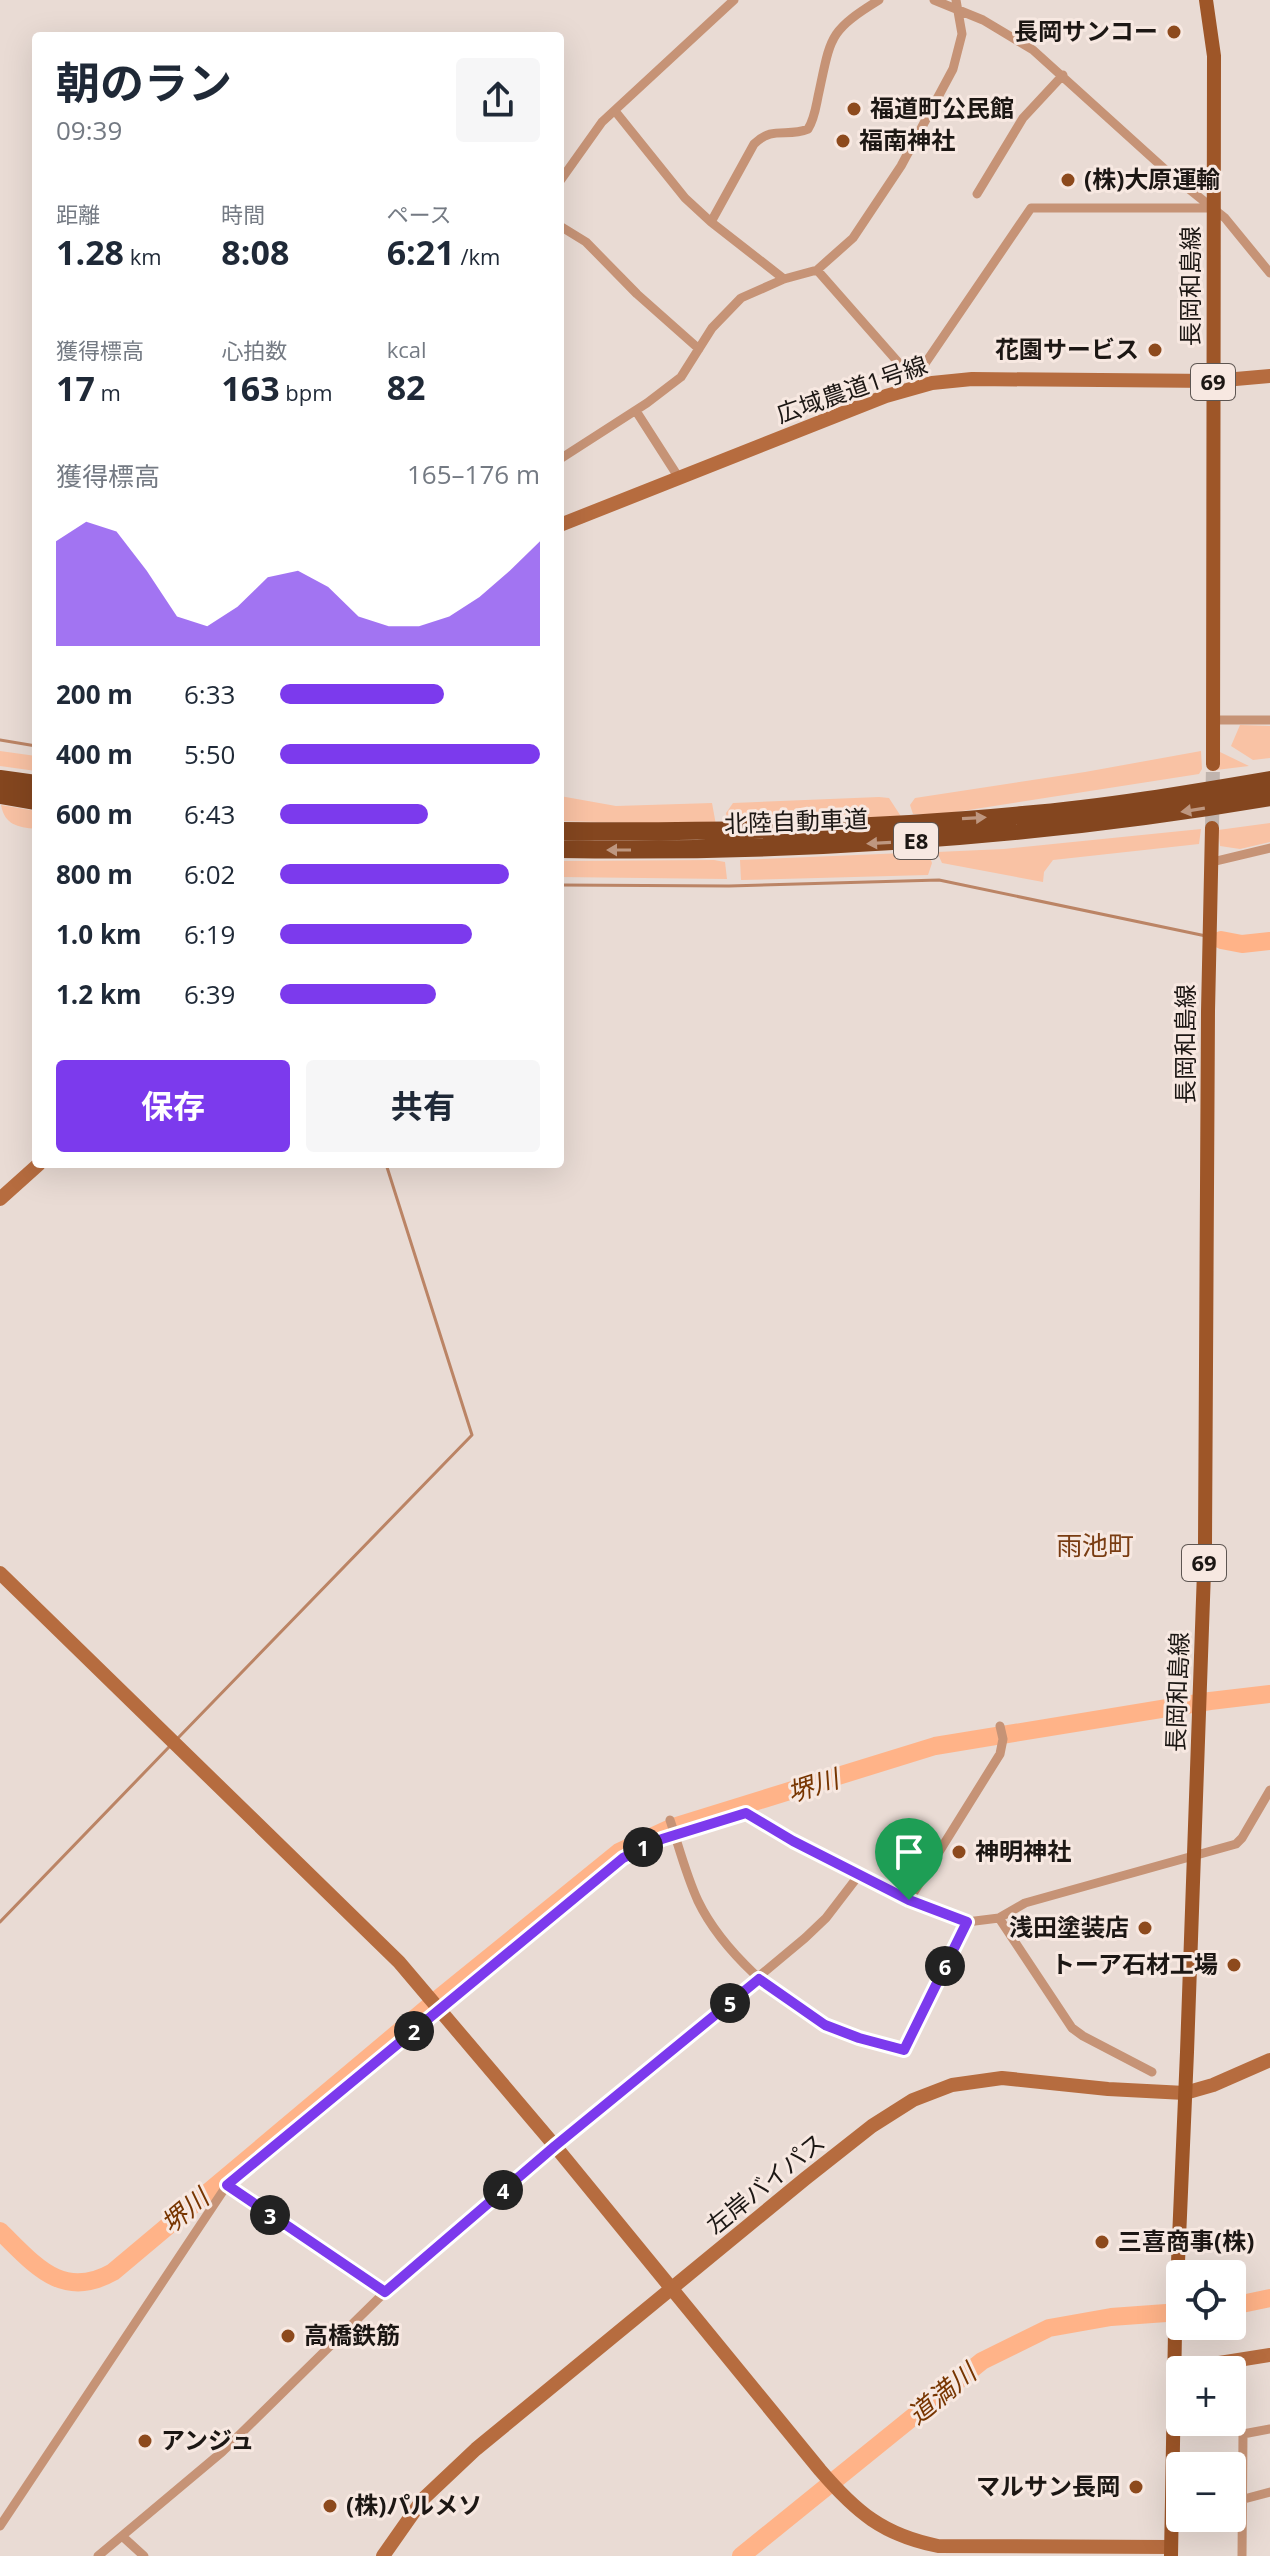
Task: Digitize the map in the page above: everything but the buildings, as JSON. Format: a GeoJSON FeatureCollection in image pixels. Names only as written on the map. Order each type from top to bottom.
{"type":"FeatureCollection","features":[{"type":"Feature","properties":{"kind":"highway"},"geometry":{"type":"LineString","coordinates":[[0,779],[32,783]]}},
{"type":"Feature","properties":{"kind":"highway","name":"北陸自動車道"},"geometry":{"type":"LineString","coordinates":[[564,831],[816,828],[1022,816],[1130,803],[1270,780]]}},
{"type":"Feature","properties":{"kind":"highway"},"geometry":{"type":"LineString","coordinates":[[0,795],[32,800]]}},
{"type":"Feature","properties":{"kind":"highway","name":"北陸自動車道"},"geometry":{"type":"LineString","coordinates":[[564,849],[715,850],[926,841],[1144,818],[1270,797]]}},
{"type":"Feature","properties":{"kind":"main road","name":"長岡和島線"},"geometry":{"type":"LineString","coordinates":[[1206,0],[1214,56],[1213,764]]}},
{"type":"Feature","properties":{"kind":"main road","name":"長岡和島線"},"geometry":{"type":"LineString","coordinates":[[1176,2356],[1207,1431],[1208,1011],[1212,828]]}},
{"type":"Feature","properties":{"kind":"street"},"geometry":{"type":"LineString","coordinates":[[564,175],[593,133],[734,0]]}},
{"type":"Feature","properties":{"kind":"street"},"geometry":{"type":"LineString","coordinates":[[711,222],[760,138],[768,132],[801,132],[808,129],[827,54],[837,31],[846,20],[879,0]]}},
{"type":"Feature","properties":{"kind":"street"},"geometry":{"type":"LineString","coordinates":[[934,0],[958,5],[1033,50],[1202,202],[1225,218],[1270,273]]}},
{"type":"Feature","properties":{"kind":"street"},"geometry":{"type":"LineString","coordinates":[[564,456],[636,411],[681,377],[712,328],[741,298],[784,279],[817,270],[845,248],[901,166],[958,55],[962,34],[958,5]]}},
{"type":"Feature","properties":{"kind":"street"},"geometry":{"type":"LineString","coordinates":[[977,194],[1023,118],[1063,75]]}},
{"type":"Feature","properties":{"kind":"street"},"geometry":{"type":"LineString","coordinates":[[615,111],[668,180],[711,222],[784,279]]}},
{"type":"Feature","properties":{"kind":"street"},"geometry":{"type":"LineString","coordinates":[[919,386],[922,368],[1031,208],[1213,208]]}},
{"type":"Feature","properties":{"kind":"street"},"geometry":{"type":"LineString","coordinates":[[564,228],[586,242],[637,294],[699,349]]}},
{"type":"Feature","properties":{"kind":"street"},"geometry":{"type":"LineString","coordinates":[[817,270],[919,386]]}},
{"type":"Feature","properties":{"kind":"street","name":"広域農道1号線"},"geometry":{"type":"LineString","coordinates":[[564,523],[886,396],[919,386],[972,379],[1213,381],[1270,376]]}},
{"type":"Feature","properties":{"kind":"street"},"geometry":{"type":"LineString","coordinates":[[636,411],[679,478]]}},
{"type":"Feature","properties":{"kind":"street"},"geometry":{"type":"LineString","coordinates":[[1212,720],[1270,720]]}},
{"type":"Feature","properties":{"kind":"street"},"geometry":{"type":"LineString","coordinates":[[1212,862],[1270,848]]}},
{"type":"Feature","properties":{"kind":"street"},"geometry":{"type":"LineString","coordinates":[[0,1199],[35,1168]]}},
{"type":"Feature","properties":{"kind":"street"},"geometry":{"type":"LineString","coordinates":[[0,1573],[399,1962],[555,2146],[820,2470],[857,2510],[886,2530],[938,2546],[1171,2551]]}},
{"type":"Feature","properties":{"kind":"street"},"geometry":{"type":"LineString","coordinates":[[909,1900],[1000,1754],[1003,1739],[1000,1726]]}},
{"type":"Feature","properties":{"kind":"street"},"geometry":{"type":"LineString","coordinates":[[0,2526],[227,2185],[623,1858],[647,1845],[746,1813],[793,1841],[909,1900],[967,1922],[999,1918],[1025,1903],[1236,1844],[1270,1790]]}},
{"type":"Feature","properties":{"kind":"street"},"geometry":{"type":"LineString","coordinates":[[670,1820],[698,1900],[710,1921],[759,1979],[825,2025],[859,2038],[904,2050],[967,1922]]}},
{"type":"Feature","properties":{"kind":"street"},"geometry":{"type":"LineString","coordinates":[[98,2556],[241,2435],[385,2292],[555,2146],[759,1979],[826,1918],[859,1875]]}},
{"type":"Feature","properties":{"kind":"street"},"geometry":{"type":"LineString","coordinates":[[999,1918],[1072,2028],[1152,2072]]}},
{"type":"Feature","properties":{"kind":"street","name":"左岸バイパス"},"geometry":{"type":"LineString","coordinates":[[383,2556],[423,2499],[467,2457],[872,2126],[902,2106],[937,2089],[1002,2078],[1185,2093],[1227,2080],[1270,2060]]}},
{"type":"Feature","properties":{"kind":"street"},"geometry":{"type":"LineString","coordinates":[[227,2185],[385,2292]]}},
{"type":"Feature","properties":{"kind":"street"},"geometry":{"type":"LineString","coordinates":[[1246,2359],[1270,2355]]}},
{"type":"Feature","properties":{"kind":"street"},"geometry":{"type":"LineString","coordinates":[[1243,2452],[1243,2434],[1270,2429]]}},
{"type":"Feature","properties":{"kind":"street"},"geometry":{"type":"LineString","coordinates":[[1246,2498],[1270,2492]]}},
{"type":"Feature","properties":{"kind":"street"},"geometry":{"type":"LineString","coordinates":[[1242,2556],[1243,2532]]}},
{"type":"Feature","properties":{"kind":"street"},"geometry":{"type":"LineString","coordinates":[[122,2536],[144,2556]]}},
{"type":"Feature","properties":{"kind":"shaded area"},"geometry":{"type":"Polygon","coordinates":[[[1240,725],[1270,726],[1270,758],[1253,760],[1231,746],[1240,725]]]}},
{"type":"Feature","properties":{"kind":"shaded area"},"geometry":{"type":"Polygon","coordinates":[[[0,751],[32,755],[32,770],[0,766],[0,751]]]}},
{"type":"Feature","properties":{"kind":"shaded area"},"geometry":{"type":"Polygon","coordinates":[[[1201,751],[1202,769],[1199,774],[943,814],[913,814],[910,805],[915,798],[1201,751]]]}},
{"type":"Feature","properties":{"kind":"shaded area"},"geometry":{"type":"Polygon","coordinates":[[[1220,752],[1249,766],[1216,770],[1220,752]]]}},
{"type":"Feature","properties":{"kind":"shaded area"},"geometry":{"type":"Polygon","coordinates":[[[564,797],[616,806],[712,803],[716,825],[564,821],[564,797]]]}},
{"type":"Feature","properties":{"kind":"shaded area"},"geometry":{"type":"Polygon","coordinates":[[[889,798],[902,818],[727,822],[726,813],[733,803],[889,798]]]}},
{"type":"Feature","properties":{"kind":"shaded area"},"geometry":{"type":"Polygon","coordinates":[[[1,805],[32,810],[32,828],[13,824],[1,805]]]}},
{"type":"Feature","properties":{"kind":"shaded area"},"geometry":{"type":"Polygon","coordinates":[[[1270,823],[1270,842],[1240,849],[1220,846],[1218,830],[1270,823]]]}},
{"type":"Feature","properties":{"kind":"shaded area"},"geometry":{"type":"Polygon","coordinates":[[[1201,829],[1199,844],[1053,860],[1044,872],[1043,882],[942,863],[937,852],[1004,849],[1201,829]]]}},
{"type":"Feature","properties":{"kind":"shaded area"},"geometry":{"type":"Polygon","coordinates":[[[928,852],[932,863],[928,875],[741,880],[740,860],[928,852]]]}},
{"type":"Feature","properties":{"kind":"shaded area"},"geometry":{"type":"Polygon","coordinates":[[[714,860],[725,862],[727,879],[564,877],[564,861],[714,860]]]}},
{"type":"Feature","properties":{"kind":"waterway"},"geometry":{"type":"LineString","coordinates":[[0,740],[32,745]]}},
{"type":"Feature","properties":{"kind":"waterway"},"geometry":{"type":"LineString","coordinates":[[564,885],[729,886],[939,880],[1206,936]]}},
{"type":"Feature","properties":{"kind":"waterway"},"geometry":{"type":"LineString","coordinates":[[1221,940],[1242,944],[1270,941]]}},
{"type":"Feature","properties":{"kind":"waterway"},"geometry":{"type":"LineString","coordinates":[[178,1738],[472,1435],[387,1168]]}},
{"type":"Feature","properties":{"kind":"waterway","name":"堺川"},"geometry":{"type":"LineString","coordinates":[[0,2231],[50,2275],[79,2282],[95,2280],[113,2272],[438,1999],[619,1852],[673,1827],[935,1746],[1270,1694]]}},
{"type":"Feature","properties":{"kind":"waterway"},"geometry":{"type":"LineString","coordinates":[[0,1922],[170,1746]]}},
{"type":"Feature","properties":{"kind":"waterway","name":"道満川"},"geometry":{"type":"LineString","coordinates":[[1246,2303],[1270,2298]]}},
{"type":"Feature","properties":{"kind":"waterway","name":"道満川"},"geometry":{"type":"LineString","coordinates":[[741,2556],[982,2361],[1049,2328],[1111,2317],[1166,2313]]}},
{"type":"Feature","properties":{"kind":"tunnel"},"geometry":{"type":"LineString","coordinates":[[1212,828],[1213,764]]}},
{"type":"Feature","properties":{"kind":"place","name":"長岡サンコー"},"geometry":{"type":"Point","coordinates":[1174,32]}},
{"type":"Feature","properties":{"kind":"place","name":"福道町公民館"},"geometry":{"type":"Point","coordinates":[854,109]}},
{"type":"Feature","properties":{"kind":"place","name":"福南神社"},"geometry":{"type":"Point","coordinates":[843,141]}},
{"type":"Feature","properties":{"kind":"place","name":"(株)大原運輸"},"geometry":{"type":"Point","coordinates":[1068,180]}},
{"type":"Feature","properties":{"kind":"place","name":"花園サービス"},"geometry":{"type":"Point","coordinates":[1155,350]}},
{"type":"Feature","properties":{"kind":"place","name":"神明神社"},"geometry":{"type":"Point","coordinates":[959,1852]}},
{"type":"Feature","properties":{"kind":"place","name":"浅田塗装店"},"geometry":{"type":"Point","coordinates":[1145,1928]}},
{"type":"Feature","properties":{"kind":"place","name":"トーア石材工場"},"geometry":{"type":"Point","coordinates":[1234,1965]}},
{"type":"Feature","properties":{"kind":"place","name":"三喜商事(株)"},"geometry":{"type":"Point","coordinates":[1102,2242]}},
{"type":"Feature","properties":{"kind":"place","name":"高橋鉄筋"},"geometry":{"type":"Point","coordinates":[288,2336]}},
{"type":"Feature","properties":{"kind":"place","name":"アンジュ"},"geometry":{"type":"Point","coordinates":[145,2441]}},
{"type":"Feature","properties":{"kind":"place","name":"マルサン長岡"},"geometry":{"type":"Point","coordinates":[1136,2487]}},
{"type":"Feature","properties":{"kind":"place","name":"(株)パルメソ"},"geometry":{"type":"Point","coordinates":[330,2506]}},
{"type":"Feature","properties":{"kind":"district","name":"雨池町"},"geometry":{"type":"Point","coordinates":[1095,1546]}},
{"type":"Feature","properties":{"kind":"route"},"geometry":{"type":"LineString","coordinates":[[746,1813],[793,1841],[909,1900],[967,1922],[904,2050],[825,2025],[759,1979],[555,2146],[385,2292],[227,2185],[611,1867],[647,1845],[746,1813]]}}]}
